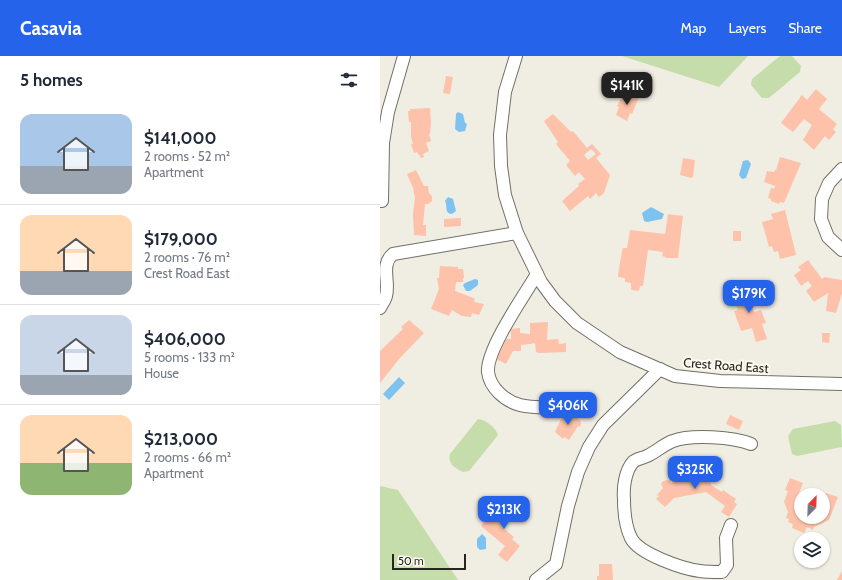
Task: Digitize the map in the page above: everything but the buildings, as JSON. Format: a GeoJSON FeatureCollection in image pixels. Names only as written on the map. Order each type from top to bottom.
{"type":"FeatureCollection","features":[{"type":"Feature","properties":{"kind":"street"},"geometry":{"type":"LineString","coordinates":[[382,201],[383,143],[388,112],[404,56]]}},
{"type":"Feature","properties":{"kind":"street","name":"Crest Road East"},"geometry":{"type":"LineString","coordinates":[[516,56],[504,92],[500,135],[501,166],[505,195],[517,234],[537,274],[554,301],[577,323],[620,352],[675,376],[720,381],[842,384]]}},
{"type":"Feature","properties":{"kind":"street"},"geometry":{"type":"LineString","coordinates":[[842,169],[829,183],[822,199],[820,219],[828,237],[842,250]]}},
{"type":"Feature","properties":{"kind":"street"},"geometry":{"type":"LineString","coordinates":[[380,308],[386,296],[384,270],[388,257],[393,254],[517,234]]}},
{"type":"Feature","properties":{"kind":"street"},"geometry":{"type":"LineString","coordinates":[[537,274],[492,351],[488,371],[490,380],[504,398],[521,405],[579,408]]}},
{"type":"Feature","properties":{"kind":"street"},"geometry":{"type":"LineString","coordinates":[[536,580],[556,564],[568,506],[578,472],[589,447],[603,425],[660,369]]}},
{"type":"Feature","properties":{"kind":"street"},"geometry":{"type":"LineString","coordinates":[[731,525],[726,538],[727,565],[722,572],[700,571],[677,565],[650,554],[637,546],[631,537],[629,530],[625,515],[623,491],[627,472],[634,461],[647,456],[674,441],[710,438],[746,442],[751,444]]}},
{"type":"Feature","properties":{"kind":"green space"},"geometry":{"type":"Polygon","coordinates":[[[622,56],[748,56],[719,87],[622,56]]]}},
{"type":"Feature","properties":{"kind":"green space"},"geometry":{"type":"Polygon","coordinates":[[[780,56],[792,56],[801,66],[800,72],[769,98],[762,98],[751,85],[752,79],[780,56]]]}},
{"type":"Feature","properties":{"kind":"green space"},"geometry":{"type":"Polygon","coordinates":[[[478,419],[490,424],[498,435],[469,471],[463,472],[451,463],[449,457],[478,419]]]}},
{"type":"Feature","properties":{"kind":"green space"},"geometry":{"type":"Polygon","coordinates":[[[835,421],[841,425],[842,447],[797,456],[792,454],[788,436],[793,429],[835,421]]]}},
{"type":"Feature","properties":{"kind":"green space"},"geometry":{"type":"Polygon","coordinates":[[[380,486],[398,490],[458,580],[380,580],[380,486]]]}},
{"type":"Feature","properties":{"kind":"water"},"geometry":{"type":"Polygon","coordinates":[[[458,112],[463,114],[465,123],[467,124],[465,131],[459,132],[455,129],[456,114],[458,112]]]}},
{"type":"Feature","properties":{"kind":"water"},"geometry":{"type":"Polygon","coordinates":[[[748,160],[751,164],[746,178],[742,179],[739,175],[743,161],[748,160]]]}},
{"type":"Feature","properties":{"kind":"water"},"geometry":{"type":"Polygon","coordinates":[[[448,197],[453,199],[456,211],[452,214],[448,212],[445,201],[448,197]]]}},
{"type":"Feature","properties":{"kind":"water"},"geometry":{"type":"Polygon","coordinates":[[[651,207],[664,214],[662,219],[647,222],[644,221],[642,213],[651,207]]]}},
{"type":"Feature","properties":{"kind":"water"},"geometry":{"type":"Polygon","coordinates":[[[475,279],[478,280],[478,285],[470,291],[466,291],[463,285],[475,279]]]}},
{"type":"Feature","properties":{"kind":"water"},"geometry":{"type":"Polygon","coordinates":[[[399,377],[405,383],[389,400],[383,394],[399,377]]]}},
{"type":"Feature","properties":{"kind":"water"},"geometry":{"type":"Polygon","coordinates":[[[482,534],[486,538],[486,549],[480,550],[477,547],[477,539],[482,534]]]}}]}
